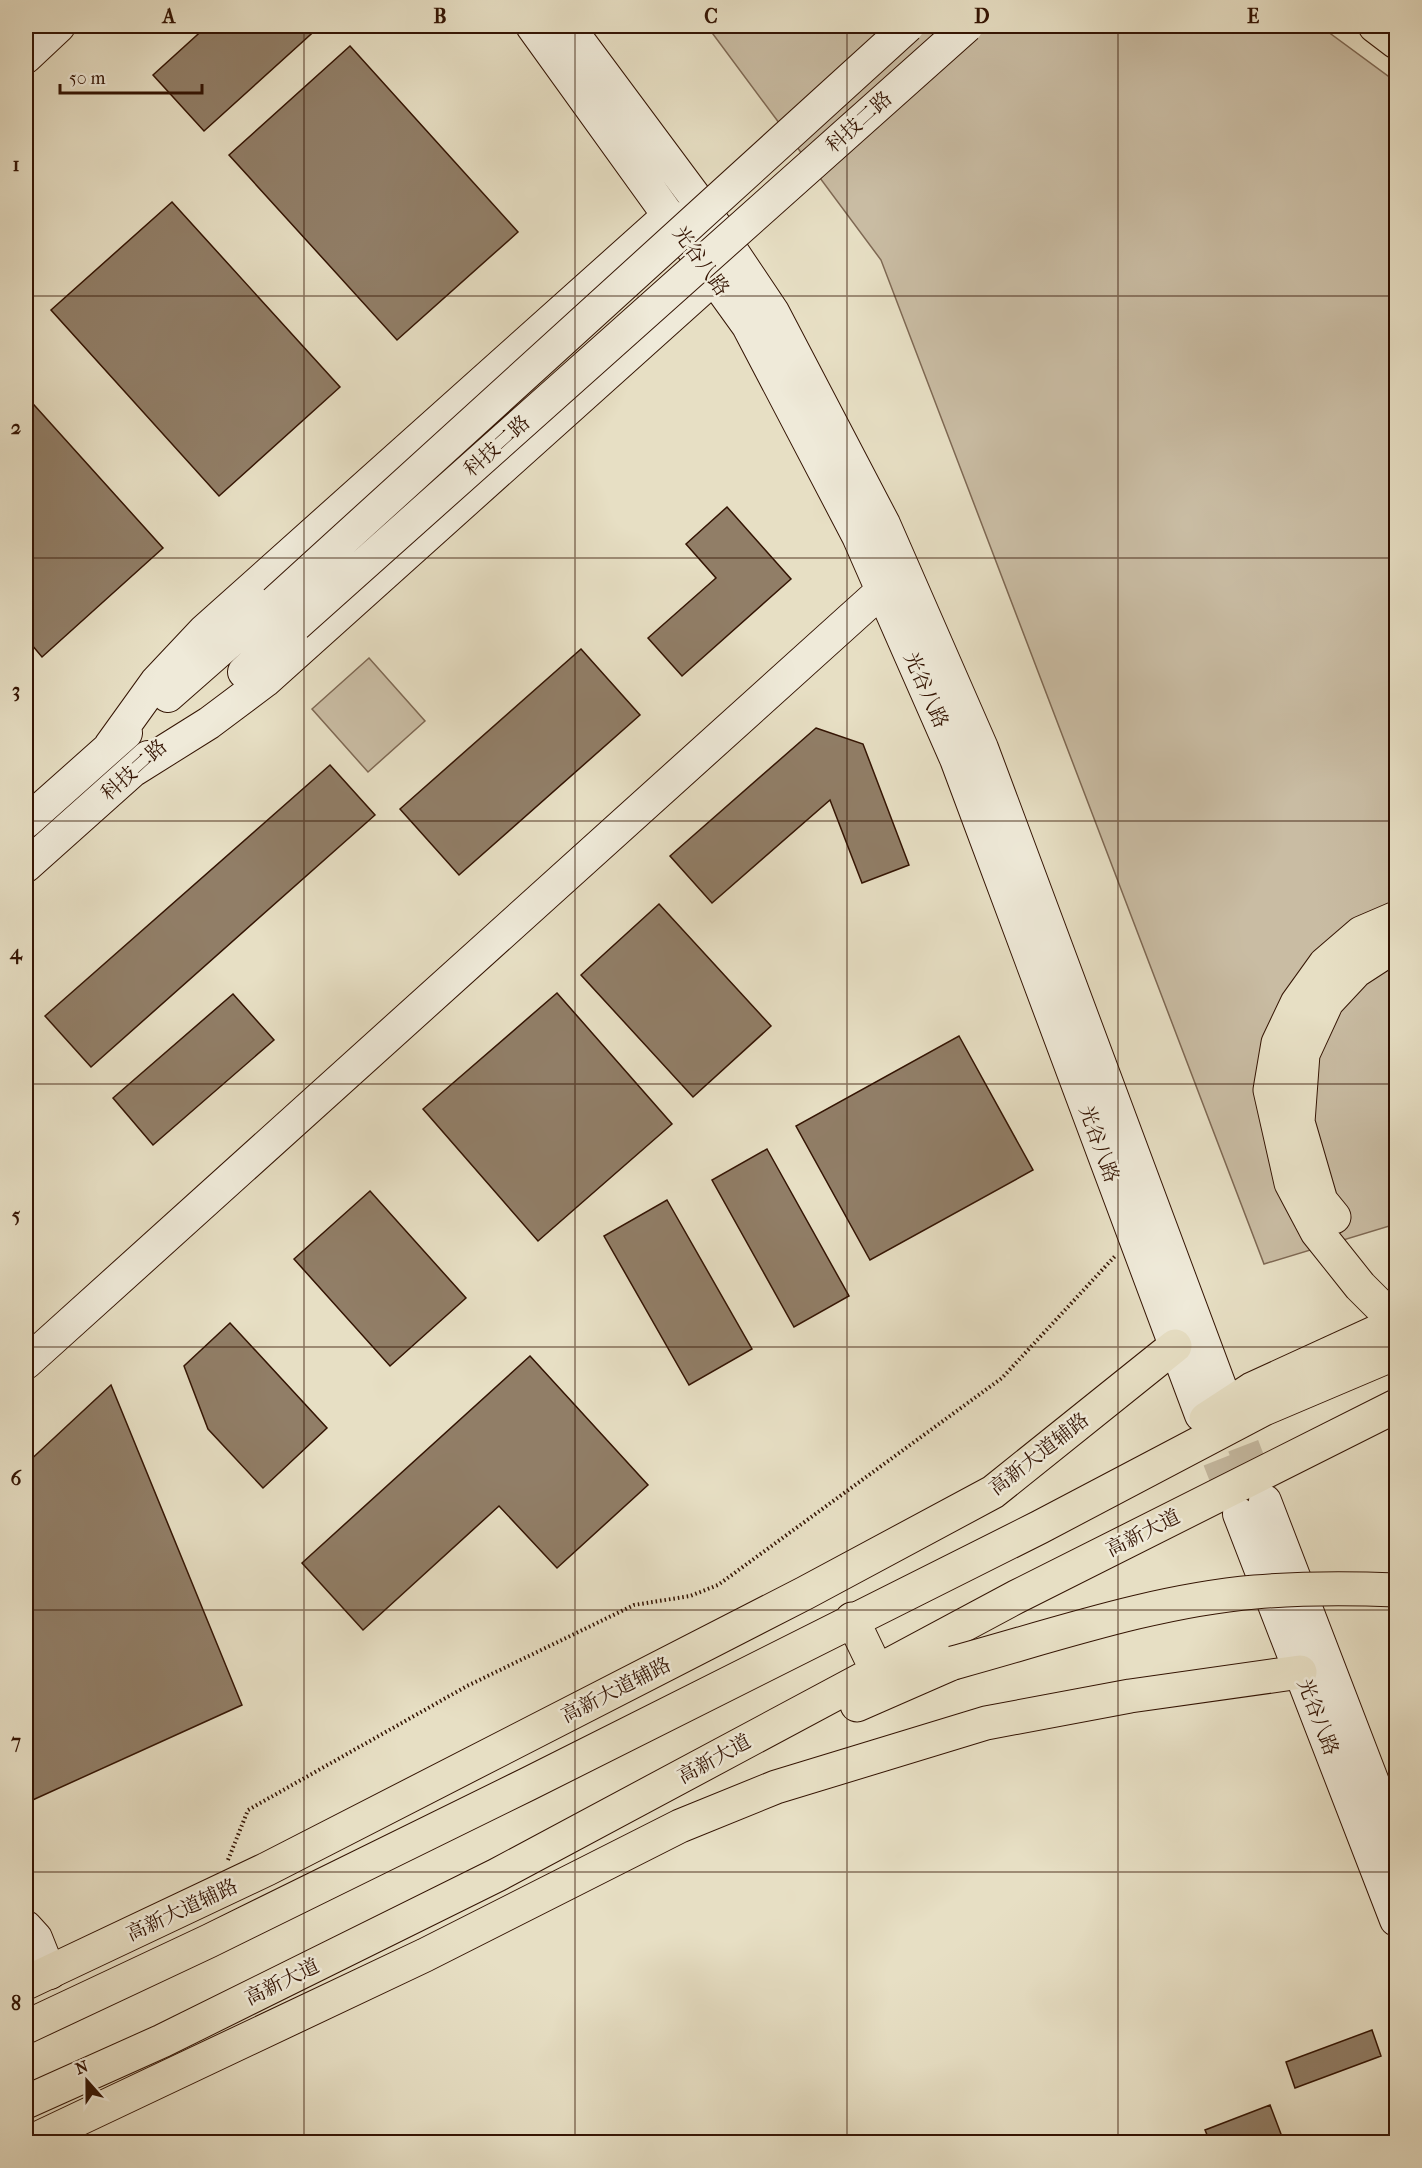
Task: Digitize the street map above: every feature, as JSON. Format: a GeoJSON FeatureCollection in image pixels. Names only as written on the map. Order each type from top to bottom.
{"type":"FeatureCollection","features":[{"type":"Feature","properties":{"kind":"main road"},"geometry":{"type":"LineString","coordinates":[[1375,26],[1396,42]]}},
{"type":"Feature","properties":{"kind":"main road"},"geometry":{"type":"LineString","coordinates":[[26,2027],[209,1941],[420,1835],[528,1784],[852,1619],[1040,1527],[1246,1397],[1396,1322],[1360,1286],[1317,1232],[1291,1183],[1269,1090],[1278,1043],[1297,1003],[1325,964],[1361,933],[1396,918]]}},
{"type":"Feature","properties":{"kind":"main road"},"geometry":{"type":"LineString","coordinates":[[1396,945],[1356,971],[1327,1002],[1303,1054],[1298,1122],[1321,1201],[1396,1296]]}},
{"type":"Feature","properties":{"kind":"main road","name":"高新大道辅路"},"geometry":{"type":"LineString","coordinates":[[38,1978],[267,1869],[773,1609],[993,1492],[1175,1346]]}},
{"type":"Feature","properties":{"kind":"main road"},"geometry":{"type":"LineString","coordinates":[[1246,1397],[1396,1353]]}},
{"type":"Feature","properties":{"kind":"main road","name":"高新大道"},"geometry":{"type":"LineString","coordinates":[[26,2102],[162,2042],[497,1875],[877,1671],[1396,1406]]}},
{"type":"Feature","properties":{"kind":"main road"},"geometry":{"type":"LineString","coordinates":[[497,1875],[886,1691],[953,1663],[1146,1610],[1254,1592],[1355,1588],[1396,1590]]}},
{"type":"Feature","properties":{"kind":"main road"},"geometry":{"type":"LineString","coordinates":[[852,1619],[877,1671]]}},
{"type":"Feature","properties":{"kind":"main road"},"geometry":{"type":"LineString","coordinates":[[30,2142],[425,1954],[680,1826],[776,1786],[986,1723],[1130,1696],[1300,1671]]}},
{"type":"Feature","properties":{"kind":"main road"},"geometry":{"type":"LineString","coordinates":[[267,1869],[420,1835]]}},
{"type":"Feature","properties":{"kind":"main road"},"geometry":{"type":"LineString","coordinates":[[90,2115],[162,2042]]}},
{"type":"Feature","properties":{"kind":"street"},"geometry":{"type":"LineString","coordinates":[[26,57],[59,26]]}},
{"type":"Feature","properties":{"kind":"street","name":"光谷八路"},"geometry":{"type":"LineString","coordinates":[[532,26],[748,326],[858,536],[893,581],[982,748],[1246,1397]]}},
{"type":"Feature","properties":{"kind":"street","name":"光谷八路"},"geometry":{"type":"LineString","coordinates":[[568,26],[704,209],[773,312],[884,524],[893,581],[956,759],[1201,1415]]}},
{"type":"Feature","properties":{"kind":"street","name":"科技二路"},"geometry":{"type":"LineString","coordinates":[[26,822],[275,602],[908,26]]}},
{"type":"Feature","properties":{"kind":"street","name":"科技二路"},"geometry":{"type":"LineString","coordinates":[[26,866],[967,26]]}},
{"type":"Feature","properties":{"kind":"street"},"geometry":{"type":"LineString","coordinates":[[110,746],[156,682],[204,631],[669,215]]}},
{"type":"Feature","properties":{"kind":"street"},"geometry":{"type":"LineString","coordinates":[[134,770],[209,723],[266,681],[714,278]]}},
{"type":"Feature","properties":{"kind":"street"},"geometry":{"type":"LineString","coordinates":[[26,1363],[893,581]]}},
{"type":"Feature","properties":{"kind":"street","name":"光谷八路"},"geometry":{"type":"LineString","coordinates":[[1396,1842],[1252,1507],[1300,1671],[1396,1920]]}},
{"type":"Feature","properties":{"kind":"street"},"geometry":{"type":"LineString","coordinates":[[26,1927],[36,1938],[38,1978]]}},
{"type":"Feature","properties":{"kind":"path"},"geometry":{"type":"LineString","coordinates":[[215,1894],[248,1810],[467,1686],[634,1605],[690,1596],[718,1585],[1002,1378],[1133,1237]]}},
{"type":"Feature","properties":{"kind":"shaded area"},"geometry":{"type":"Polygon","coordinates":[[[707,26],[1320,26],[1396,82],[1396,1224],[1264,1264],[881,260],[707,26]]]}},
{"type":"Feature","properties":{"kind":"shaded area"},"geometry":{"type":"Polygon","coordinates":[[[369,658],[425,721],[368,772],[312,709],[369,658]]]}},
{"type":"Feature","properties":{"kind":"building"},"geometry":{"type":"Polygon","coordinates":[[[207,26],[320,26],[204,131],[153,75],[207,26]]]}},
{"type":"Feature","properties":{"kind":"building"},"geometry":{"type":"Polygon","coordinates":[[[350,46],[518,232],[397,340],[229,155],[350,46]]]}},
{"type":"Feature","properties":{"kind":"building"},"geometry":{"type":"Polygon","coordinates":[[[172,202],[340,387],[219,496],[51,310],[172,202]]]}},
{"type":"Feature","properties":{"kind":"building"},"geometry":{"type":"Polygon","coordinates":[[[26,396],[163,548],[42,657],[26,638],[26,396]]]}},
{"type":"Feature","properties":{"kind":"building"},"geometry":{"type":"Polygon","coordinates":[[[727,507],[791,579],[682,676],[648,638],[716,578],[686,544],[727,507]]]}},
{"type":"Feature","properties":{"kind":"building"},"geometry":{"type":"Polygon","coordinates":[[[581,649],[640,715],[459,875],[400,809],[581,649]]]}},
{"type":"Feature","properties":{"kind":"building"},"geometry":{"type":"Polygon","coordinates":[[[816,728],[863,744],[909,865],[862,883],[830,800],[712,903],[670,856],[816,728]]]}},
{"type":"Feature","properties":{"kind":"building"},"geometry":{"type":"Polygon","coordinates":[[[330,765],[375,815],[91,1067],[45,1016],[330,765]]]}},
{"type":"Feature","properties":{"kind":"building"},"geometry":{"type":"Polygon","coordinates":[[[659,904],[771,1026],[693,1097],[581,975],[659,904]]]}},
{"type":"Feature","properties":{"kind":"building"},"geometry":{"type":"Polygon","coordinates":[[[557,993],[672,1124],[538,1241],[423,1109],[557,993]]]}},
{"type":"Feature","properties":{"kind":"building"},"geometry":{"type":"Polygon","coordinates":[[[233,994],[274,1040],[153,1145],[113,1098],[233,994]]]}},
{"type":"Feature","properties":{"kind":"building"},"geometry":{"type":"Polygon","coordinates":[[[959,1036],[1033,1170],[870,1260],[796,1126],[959,1036]]]}},
{"type":"Feature","properties":{"kind":"building"},"geometry":{"type":"Polygon","coordinates":[[[767,1149],[849,1296],[794,1327],[712,1180],[767,1149]]]}},
{"type":"Feature","properties":{"kind":"building"},"geometry":{"type":"Polygon","coordinates":[[[370,1191],[466,1298],[390,1366],[294,1259],[370,1191]]]}},
{"type":"Feature","properties":{"kind":"building"},"geometry":{"type":"Polygon","coordinates":[[[667,1200],[752,1349],[689,1385],[604,1236],[667,1200]]]}},
{"type":"Feature","properties":{"kind":"building"},"geometry":{"type":"Polygon","coordinates":[[[230,1323],[327,1428],[263,1488],[208,1429],[184,1366],[230,1323]]]}},
{"type":"Feature","properties":{"kind":"building"},"geometry":{"type":"Polygon","coordinates":[[[530,1356],[648,1485],[557,1568],[499,1506],[363,1630],[302,1563],[530,1356]]]}},
{"type":"Feature","properties":{"kind":"building"},"geometry":{"type":"Polygon","coordinates":[[[111,1385],[242,1705],[26,1803],[26,1464],[111,1385]]]}},
{"type":"Feature","properties":{"kind":"building"},"geometry":{"type":"Polygon","coordinates":[[[1372,2030],[1381,2056],[1295,2088],[1286,2062],[1372,2030]]]}},
{"type":"Feature","properties":{"kind":"building"},"geometry":{"type":"Polygon","coordinates":[[[1270,2105],[1284,2142],[1210,2142],[1205,2130],[1270,2105]]]}},
{"type":"Feature","properties":{"kind":"tunnel"},"geometry":{"type":"LineString","coordinates":[[1226,1401],[1264,1500]]}},
{"type":"Feature","properties":{"kind":"tunnel"},"geometry":{"type":"LineString","coordinates":[[1201,1415],[1239,1512]]}}]}
